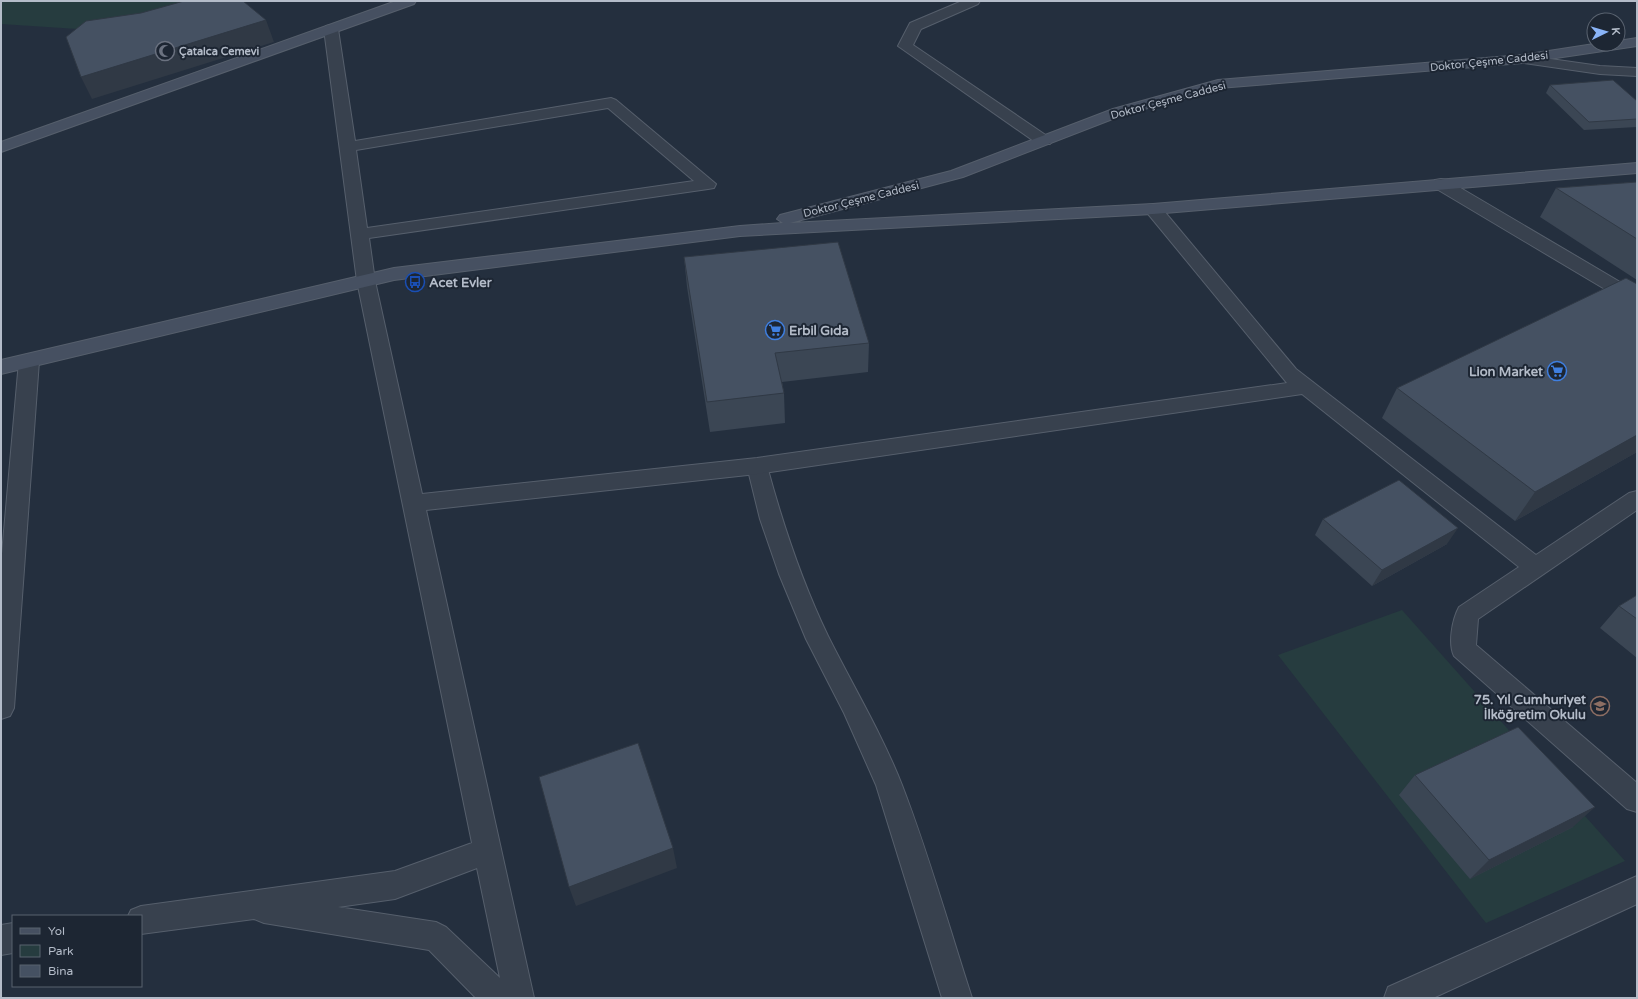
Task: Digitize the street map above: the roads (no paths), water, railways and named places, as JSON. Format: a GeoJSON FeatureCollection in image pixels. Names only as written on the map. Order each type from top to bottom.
{"type":"FeatureCollection","features":[{"type":"Feature","properties":{"kind":"street"},"geometry":{"type":"LineString","coordinates":[[1,147],[409,1]]}},
{"type":"Feature","properties":{"kind":"street"},"geometry":{"type":"LineString","coordinates":[[973,1],[915,26],[905,46],[1044,140]]}},
{"type":"Feature","properties":{"kind":"street"},"geometry":{"type":"LineString","coordinates":[[331,29],[366,281],[519,998]]}},
{"type":"Feature","properties":{"kind":"street","name":"Doktor Çeşme Caddesi"},"geometry":{"type":"LineString","coordinates":[[740,231],[957,174],[1118,112],[1218,84],[1522,59],[1637,42]]}},
{"type":"Feature","properties":{"kind":"street"},"geometry":{"type":"LineString","coordinates":[[1522,59],[1600,70],[1637,72]]}},
{"type":"Feature","properties":{"kind":"street"},"geometry":{"type":"LineString","coordinates":[[347,147],[611,103],[708,184],[359,234]]}},
{"type":"Feature","properties":{"kind":"street"},"geometry":{"type":"LineString","coordinates":[[1,367],[394,274],[740,231],[1153,209],[1637,168]]}},
{"type":"Feature","properties":{"kind":"street"},"geometry":{"type":"LineString","coordinates":[[1441,184],[1637,300]]}},
{"type":"Feature","properties":{"kind":"street"},"geometry":{"type":"LineString","coordinates":[[1153,209],[1289,374],[1536,568]]}},
{"type":"Feature","properties":{"kind":"street"},"geometry":{"type":"LineString","coordinates":[[1,708],[29,360]]}},
{"type":"Feature","properties":{"kind":"street"},"geometry":{"type":"LineString","coordinates":[[413,503],[757,466],[1306,387]]}},
{"type":"Feature","properties":{"kind":"street"},"geometry":{"type":"LineString","coordinates":[[1636,501],[1468,614],[1463,650],[1637,800]]}},
{"type":"Feature","properties":{"kind":"street"},"geometry":{"type":"LineString","coordinates":[[142,920],[395,885],[488,851]]}},
{"type":"Feature","properties":{"kind":"street"},"geometry":{"type":"LineString","coordinates":[[1399,998],[1637,890]]}},
{"type":"Feature","properties":{"kind":"street"},"geometry":{"type":"LineString","coordinates":[[241,906],[436,937],[498,998]]}},
{"type":"Feature","properties":{"kind":"street"},"geometry":{"type":"LineString","coordinates":[[1,940],[12,938]]}},
{"type":"Feature","properties":{"kind":"lane"},"geometry":{"type":"LineString","coordinates":[[757,466],[771,518],[790,574],[818,639],[855,709],[888,785],[918,872],[958,998]]}},
{"type":"Feature","properties":{"kind":"place","name":"Çatalca Cemevi"},"geometry":{"type":"Point","coordinates":[165,51]}},
{"type":"Feature","properties":{"kind":"place","name":"Acet Evler"},"geometry":{"type":"Point","coordinates":[415,282]}},
{"type":"Feature","properties":{"kind":"place","name":"Erbil Gıda"},"geometry":{"type":"Point","coordinates":[775,330]}},
{"type":"Feature","properties":{"kind":"place","name":"Lion Market"},"geometry":{"type":"Point","coordinates":[1557,371]}},
{"type":"Feature","properties":{"kind":"place","name":"75. Yıl Cumhuriyet İlköğretim Okulu"},"geometry":{"type":"Point","coordinates":[1600,706]}}]}
